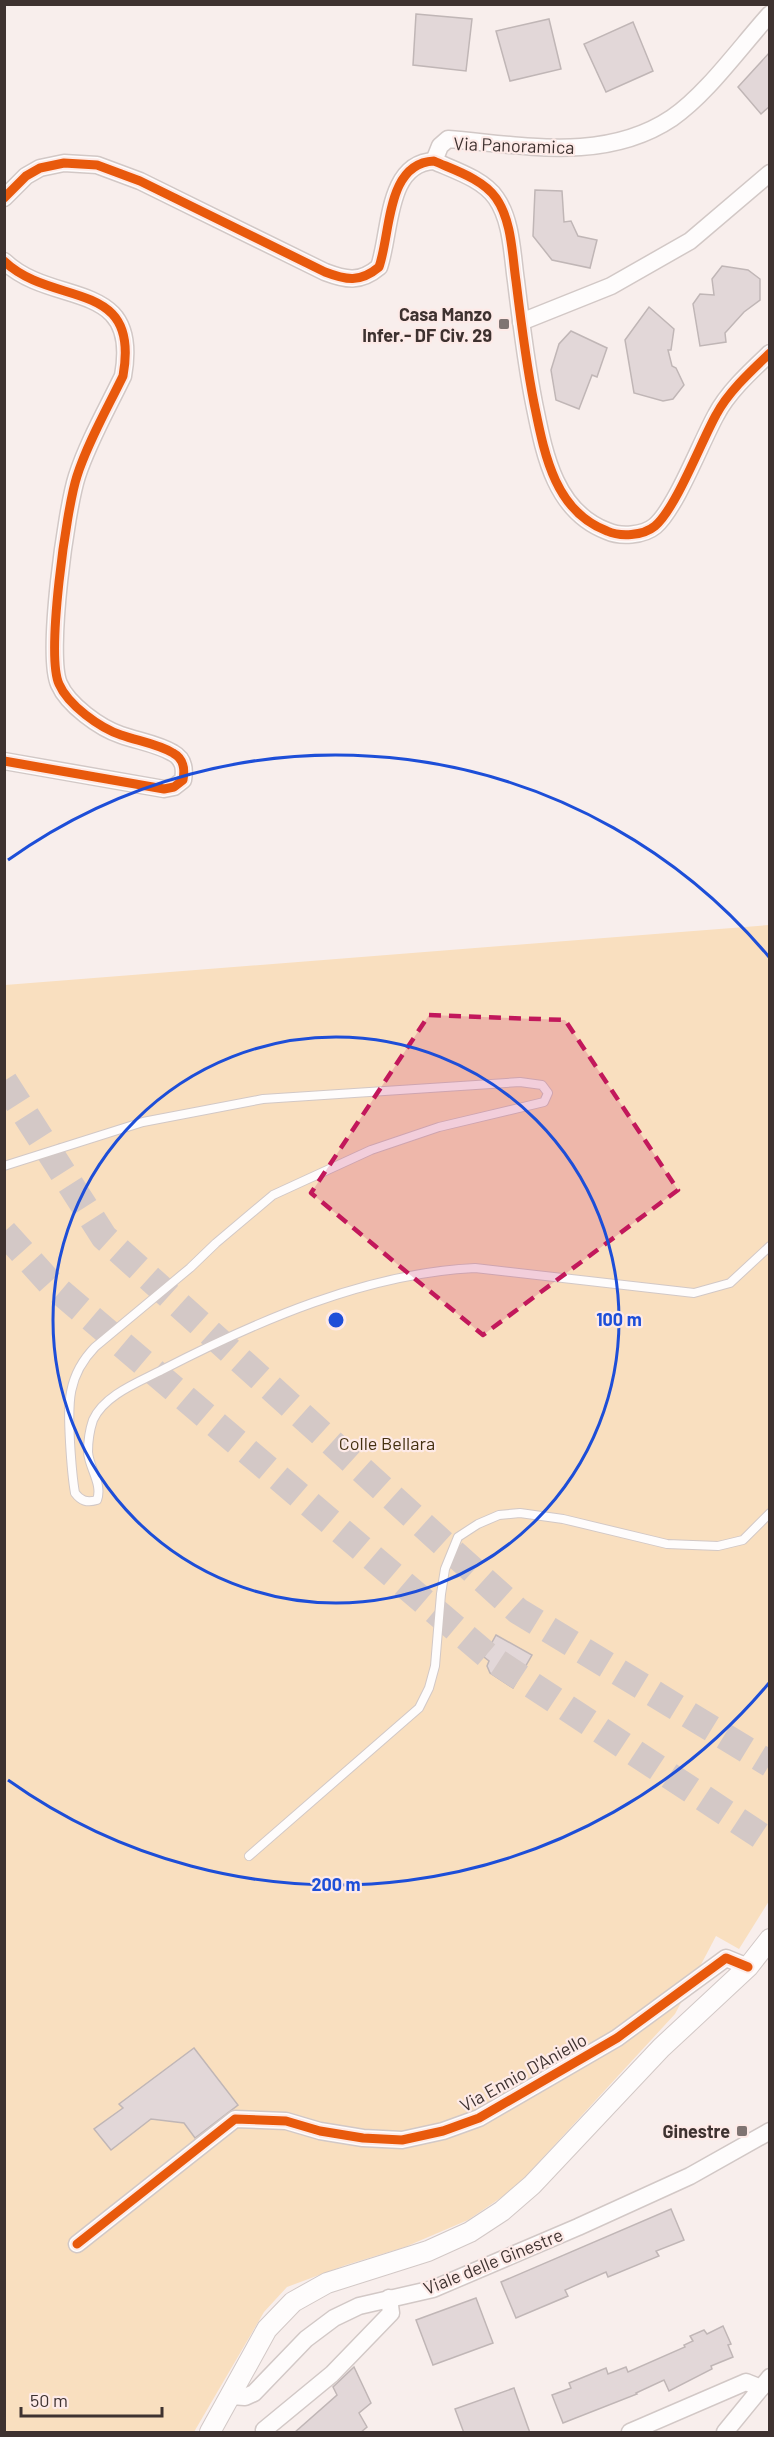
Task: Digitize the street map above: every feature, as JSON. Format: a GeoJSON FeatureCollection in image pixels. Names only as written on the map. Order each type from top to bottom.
{"type":"FeatureCollection","features":[{"type":"Feature","properties":{"kind":"street","name":"Via Panoramica"},"geometry":{"type":"LineString","coordinates":[[434,160],[440,146],[448,139],[557,149],[615,143],[648,132],[673,117],[699,94],[770,14]]}},
{"type":"Feature","properties":{"kind":"street"},"geometry":{"type":"LineString","coordinates":[[4,198],[26,176],[40,168],[64,163],[97,165],[140,181],[325,272],[350,281],[372,274],[379,267],[399,182],[408,170],[434,160],[480,183],[496,197],[505,216],[528,373],[545,456],[558,486],[572,507],[587,521],[609,532],[622,535],[652,528],[660,521],[717,412],[741,382],[770,353]]}},
{"type":"Feature","properties":{"kind":"street"},"geometry":{"type":"LineString","coordinates":[[521,322],[610,286],[690,242],[770,173]]}},
{"type":"Feature","properties":{"kind":"street"},"geometry":{"type":"LineString","coordinates":[[4,261],[33,279],[85,297],[110,310],[119,319],[124,335],[126,360],[123,376],[76,479],[62,557],[54,646],[54,672],[67,699],[83,713],[117,734],[174,753],[182,761],[184,770],[183,780],[174,787],[164,789],[4,761]]}},
{"type":"Feature","properties":{"kind":"street"},"geometry":{"type":"LineString","coordinates":[[210,2433],[267,2329],[293,2301],[327,2283],[428,2251],[470,2232],[502,2211],[532,2185],[661,2048],[748,1967],[770,1940]]}},
{"type":"Feature","properties":{"kind":"street","name":"Via Ennio D'Aniello"},"geometry":{"type":"LineString","coordinates":[[76,2244],[235,2119],[286,2121],[320,2131],[363,2138],[402,2140],[443,2132],[479,2118],[617,2038],[726,1958],[748,1967]]}},
{"type":"Feature","properties":{"kind":"street","name":"Viale delle Ginestre"},"geometry":{"type":"LineString","coordinates":[[230,2396],[245,2397],[254,2393],[306,2339],[334,2318],[359,2306],[433,2289],[690,2176],[770,2131]]}},
{"type":"Feature","properties":{"kind":"street"},"geometry":{"type":"LineString","coordinates":[[264,2430],[332,2374],[391,2313],[389,2298]]}},
{"type":"Feature","properties":{"kind":"street"},"geometry":{"type":"LineString","coordinates":[[630,2433],[746,2382],[765,2382]]}},
{"type":"Feature","properties":{"kind":"street"},"geometry":{"type":"LineString","coordinates":[[725,2433],[765,2382]]}},
{"type":"Feature","properties":{"kind":"lane"},"geometry":{"type":"LineString","coordinates":[[4,1166],[143,1122],[263,1099],[520,1082],[542,1085],[548,1093],[544,1102],[439,1127],[371,1150],[273,1195],[95,1347],[82,1360],[75,1375],[68,1410],[75,1493],[80,1499],[90,1502],[97,1500],[100,1492],[88,1452],[93,1420],[101,1408],[116,1395],[142,1380],[267,1320],[357,1290],[438,1270],[475,1268],[694,1293],[730,1283],[770,1246]]}},
{"type":"Feature","properties":{"kind":"lane"},"geometry":{"type":"LineString","coordinates":[[249,1857],[419,1708],[429,1688],[435,1666],[444,1577],[458,1538],[478,1524],[499,1515],[520,1513],[563,1519],[667,1544],[718,1546],[743,1540],[770,1513]]}},
{"type":"Feature","properties":{"kind":"highlighted area"},"geometry":{"type":"Polygon","coordinates":[[[429,1015],[565,1020],[678,1190],[483,1335],[311,1193],[429,1015]]]}},
{"type":"Feature","properties":{"kind":"green space","name":"Colle Bellara"},"geometry":{"type":"Polygon","coordinates":[[[769,925],[769,1901],[739,1949],[716,1936],[675,2014],[515,2188],[468,2220],[405,2247],[346,2265],[287,2287],[264,2312],[194,2432],[5,2432],[5,985],[769,925]]]}},
{"type":"Feature","properties":{"kind":"building"},"geometry":{"type":"Polygon","coordinates":[[[416,14],[472,19],[466,71],[413,65],[416,14]]]}},
{"type":"Feature","properties":{"kind":"building"},"geometry":{"type":"Polygon","coordinates":[[[549,19],[561,69],[510,81],[496,31],[549,19]]]}},
{"type":"Feature","properties":{"kind":"building"},"geometry":{"type":"Polygon","coordinates":[[[633,22],[653,71],[606,92],[584,44],[633,22]]]}},
{"type":"Feature","properties":{"kind":"building"},"geometry":{"type":"Polygon","coordinates":[[[770,52],[770,106],[761,114],[738,87],[770,52]]]}},
{"type":"Feature","properties":{"kind":"building"},"geometry":{"type":"Polygon","coordinates":[[[535,190],[562,191],[564,222],[571,221],[578,236],[597,240],[590,268],[552,260],[533,236],[535,190]]]}},
{"type":"Feature","properties":{"kind":"building"},"geometry":{"type":"Polygon","coordinates":[[[722,266],[748,270],[760,279],[760,300],[744,312],[725,333],[726,342],[700,346],[693,304],[700,294],[714,295],[712,279],[722,266]]]}},
{"type":"Feature","properties":{"kind":"building"},"geometry":{"type":"Polygon","coordinates":[[[649,307],[674,329],[671,350],[668,350],[672,366],[676,368],[684,385],[673,399],[663,401],[634,393],[625,340],[649,307]]]}},
{"type":"Feature","properties":{"kind":"building"},"geometry":{"type":"Polygon","coordinates":[[[571,331],[607,348],[597,377],[592,375],[579,409],[556,400],[551,370],[559,344],[571,331]]]}},
{"type":"Feature","properties":{"kind":"building"},"geometry":{"type":"Polygon","coordinates":[[[496,1635],[532,1655],[513,1688],[490,1673],[487,1666],[489,1661],[484,1657],[496,1635]]]}},
{"type":"Feature","properties":{"kind":"building"},"geometry":{"type":"Polygon","coordinates":[[[194,2048],[238,2105],[195,2138],[184,2123],[151,2119],[111,2150],[94,2129],[123,2108],[119,2104],[194,2048]]]}},
{"type":"Feature","properties":{"kind":"building"},"geometry":{"type":"Polygon","coordinates":[[[671,2209],[684,2240],[656,2251],[659,2256],[608,2277],[606,2272],[565,2290],[568,2296],[516,2318],[501,2282],[671,2209]]]}},
{"type":"Feature","properties":{"kind":"building"},"geometry":{"type":"Polygon","coordinates":[[[476,2298],[493,2343],[433,2365],[416,2320],[476,2298]]]}},
{"type":"Feature","properties":{"kind":"building"},"geometry":{"type":"Polygon","coordinates":[[[723,2326],[731,2344],[728,2345],[733,2357],[711,2366],[712,2369],[669,2391],[664,2380],[637,2394],[563,2423],[552,2395],[571,2388],[569,2383],[606,2368],[608,2374],[626,2367],[628,2372],[685,2347],[684,2345],[693,2341],[690,2336],[704,2330],[707,2334],[723,2326]]]}},
{"type":"Feature","properties":{"kind":"building"},"geometry":{"type":"Polygon","coordinates":[[[354,2367],[371,2403],[359,2413],[367,2427],[360,2433],[294,2433],[337,2395],[333,2387],[354,2367]]]}},
{"type":"Feature","properties":{"kind":"building"},"geometry":{"type":"Polygon","coordinates":[[[514,2388],[530,2433],[464,2433],[455,2409],[514,2388]]]}},
{"type":"Feature","properties":{"kind":"tunnel"},"geometry":{"type":"LineString","coordinates":[[4,1081],[104,1237],[518,1611],[770,1764]]}},
{"type":"Feature","properties":{"kind":"tunnel"},"geometry":{"type":"LineString","coordinates":[[4,1232],[51,1284],[488,1656],[770,1842]]}},
{"type":"Feature","properties":{"kind":"cycle path"},"geometry":{"type":"LineString","coordinates":[[4,198],[26,176],[40,168],[64,163],[97,165],[140,181],[325,272],[340,277],[359,278],[379,267],[393,202],[407,174],[418,165],[434,161],[468,176],[484,185],[496,198],[508,227],[531,388],[542,441],[554,478],[563,495],[589,522],[618,534],[644,532],[655,526],[663,517],[680,490],[721,406],[740,382],[770,353]]}},
{"type":"Feature","properties":{"kind":"cycle path"},"geometry":{"type":"LineString","coordinates":[[4,261],[24,275],[89,299],[106,308],[119,323],[125,345],[123,376],[81,463],[68,519],[56,614],[56,668],[63,692],[77,708],[113,732],[177,755],[182,761],[184,776],[183,780],[174,787],[164,789],[4,761]]}},
{"type":"Feature","properties":{"kind":"cycle path"},"geometry":{"type":"LineString","coordinates":[[77,2244],[235,2119],[286,2121],[320,2131],[363,2138],[402,2140],[443,2131],[479,2118],[617,2038],[726,1958],[748,1967]]}},
{"type":"Feature","properties":{"kind":"place","name":"Casa Manzo Infer.- DF Civ. 29"},"geometry":{"type":"Point","coordinates":[504,324]}},
{"type":"Feature","properties":{"kind":"place","name":"Ginestre"},"geometry":{"type":"Point","coordinates":[742,2131]}}]}
